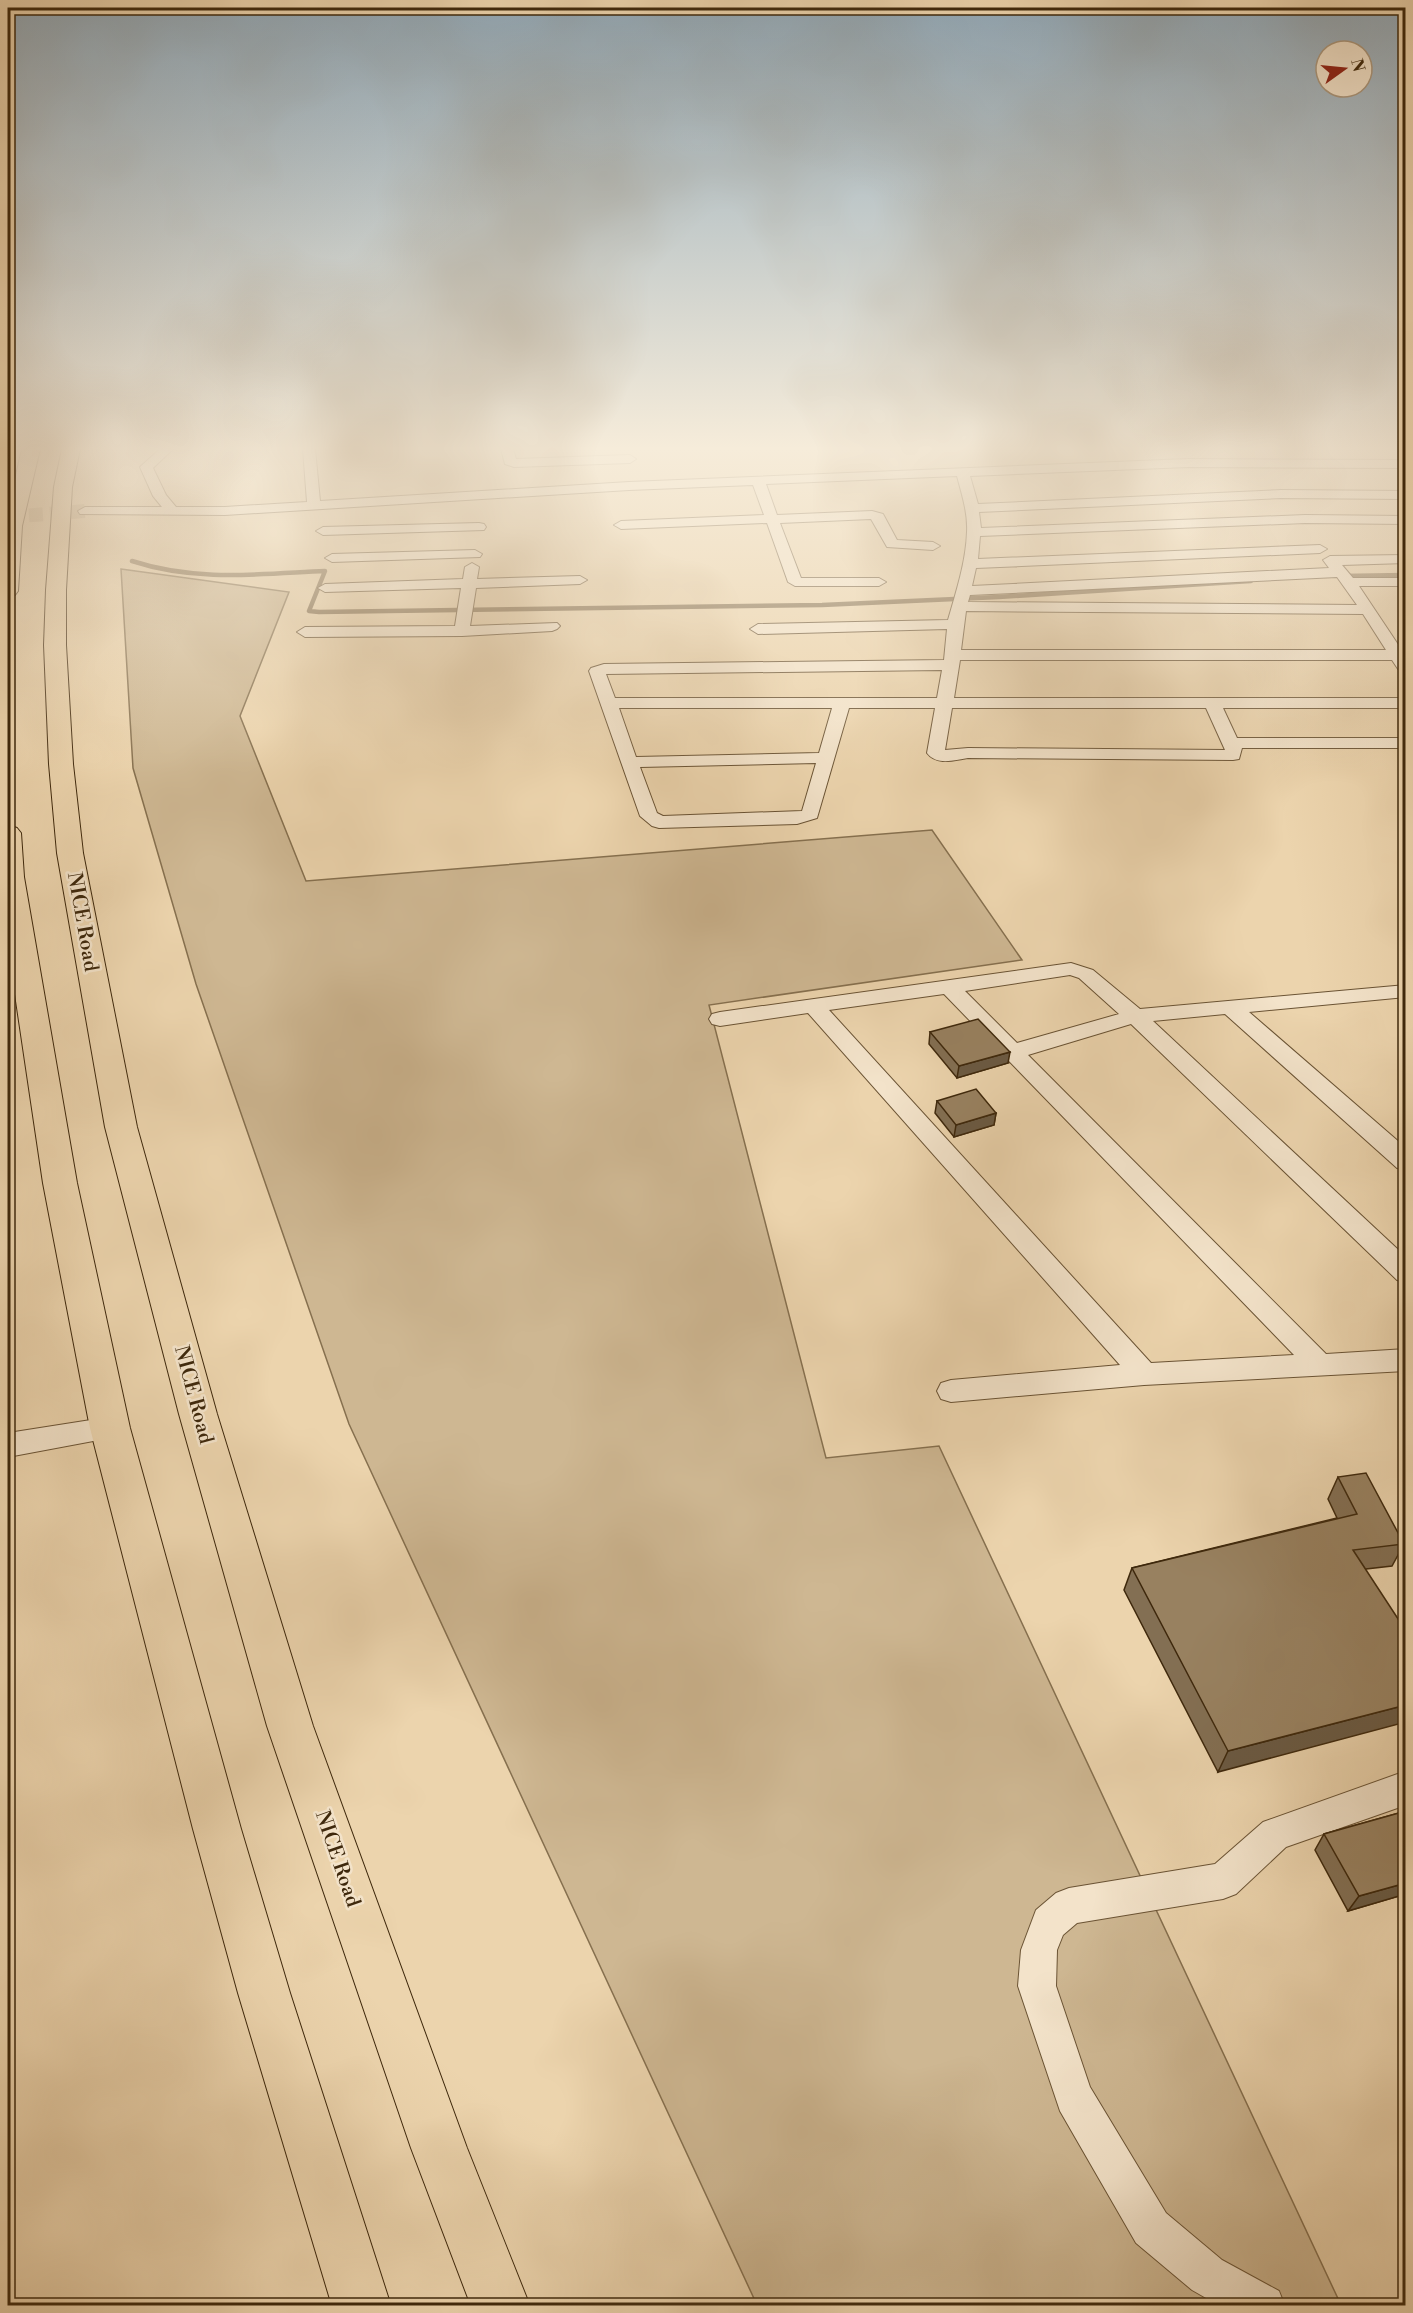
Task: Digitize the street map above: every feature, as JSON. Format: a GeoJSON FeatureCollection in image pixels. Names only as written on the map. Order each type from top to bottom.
{"type":"FeatureCollection","features":[{"type":"Feature","properties":{"kind":"highway"},"geometry":{"type":"LineString","coordinates":[[8,591],[11,557]]}},
{"type":"Feature","properties":{"kind":"highway","name":"NICE Road"},"geometry":{"type":"LineString","coordinates":[[57,557],[55,645],[61,764],[70,853],[121,1127],[198,1414],[290,1726],[439,2148],[501,2306]]}},
{"type":"Feature","properties":{"kind":"highway"},"geometry":{"type":"LineString","coordinates":[[8,833],[11,877],[19,933],[60,1183],[110,1428],[264,1993],[362,2306]]}},
{"type":"Feature","properties":{"kind":"street"},"geometry":{"type":"LineString","coordinates":[[462,631],[470,583],[477,557]]}},
{"type":"Feature","properties":{"kind":"street"},"geometry":{"type":"LineString","coordinates":[[786,557],[795,582],[879,582]]}},
{"type":"Feature","properties":{"kind":"street"},"geometry":{"type":"LineString","coordinates":[[971,557],[955,624],[952,660],[936,753],[939,756],[968,753],[1233,755],[1234,750],[1212,703]]}},
{"type":"Feature","properties":{"kind":"street"},"geometry":{"type":"LineString","coordinates":[[970,564],[1051,557]]}},
{"type":"Feature","properties":{"kind":"street"},"geometry":{"type":"LineString","coordinates":[[1329,557],[1401,662]]}},
{"type":"Feature","properties":{"kind":"street"},"geometry":{"type":"LineString","coordinates":[[332,558],[477,562]]}},
{"type":"Feature","properties":{"kind":"street"},"geometry":{"type":"LineString","coordinates":[[961,599],[1340,572],[1406,559]]}},
{"type":"Feature","properties":{"kind":"street"},"geometry":{"type":"LineString","coordinates":[[325,588],[470,583],[578,570]]}},
{"type":"Feature","properties":{"kind":"street"},"geometry":{"type":"LineString","coordinates":[[1340,572],[1406,582]]}},
{"type":"Feature","properties":{"kind":"street"},"geometry":{"type":"LineString","coordinates":[[961,599],[1367,610]]}},
{"type":"Feature","properties":{"kind":"street"},"geometry":{"type":"LineString","coordinates":[[758,629],[955,624]]}},
{"type":"Feature","properties":{"kind":"street"},"geometry":{"type":"LineString","coordinates":[[304,632],[462,631],[552,626]]}},
{"type":"Feature","properties":{"kind":"street"},"geometry":{"type":"LineString","coordinates":[[842,703],[810,814],[805,817],[659,822],[649,816],[598,669],[952,660],[1401,662]]}},
{"type":"Feature","properties":{"kind":"street"},"geometry":{"type":"LineString","coordinates":[[608,703],[1406,703]]}},
{"type":"Feature","properties":{"kind":"street"},"geometry":{"type":"LineString","coordinates":[[1231,743],[1406,743]]}},
{"type":"Feature","properties":{"kind":"street"},"geometry":{"type":"LineString","coordinates":[[630,762],[826,759]]}},
{"type":"Feature","properties":{"kind":"street"},"geometry":{"type":"LineString","coordinates":[[720,1019],[1071,969],[1086,974],[1135,1016],[1406,1273]]}},
{"type":"Feature","properties":{"kind":"street"},"geometry":{"type":"LineString","coordinates":[[949,987],[1320,1365]]}},
{"type":"Feature","properties":{"kind":"street"},"geometry":{"type":"LineString","coordinates":[[1012,1052],[1135,1016],[1402,998]]}},
{"type":"Feature","properties":{"kind":"street"},"geometry":{"type":"LineString","coordinates":[[813,1006],[1144,1374]]}},
{"type":"Feature","properties":{"kind":"street"},"geometry":{"type":"LineString","coordinates":[[1231,1008],[1406,1162]]}},
{"type":"Feature","properties":{"kind":"street"},"geometry":{"type":"LineString","coordinates":[[951,1392],[1144,1374],[1406,1360]]}},
{"type":"Feature","properties":{"kind":"street"},"geometry":{"type":"LineString","coordinates":[[8,1445],[43,1437],[110,1428]]}},
{"type":"Feature","properties":{"kind":"street"},"geometry":{"type":"LineString","coordinates":[[1264,2306],[1207,2275],[1151,2228],[1074,2097],[1037,1986],[1039,1950],[1049,1923],[1070,1906],[1223,1881],[1275,1834],[1406,1788]]}},
{"type":"Feature","properties":{"kind":"shaded area"},"geometry":{"type":"Polygon","coordinates":[[[121,569],[289,592],[240,716],[306,881],[932,830],[1022,960],[709,1005],[826,1458],[939,1446],[1341,2305],[757,2305],[349,1424],[196,984],[133,768],[121,569]]]}},
{"type":"Feature","properties":{"kind":"building"},"geometry":{"type":"Polygon","coordinates":[[[978,1019],[1010,1052],[959,1066],[930,1032],[978,1019]]]}},
{"type":"Feature","properties":{"kind":"building"},"geometry":{"type":"Polygon","coordinates":[[[976,1089],[996,1113],[956,1125],[937,1101],[976,1089]]]}},
{"type":"Feature","properties":{"kind":"building"},"geometry":{"type":"Polygon","coordinates":[[[1366,1473],[1404,1544],[1353,1550],[1406,1631],[1406,1705],[1228,1751],[1132,1568],[1357,1514],[1338,1477],[1366,1473]]]}},
{"type":"Feature","properties":{"kind":"building"},"geometry":{"type":"Polygon","coordinates":[[[1406,1811],[1406,1883],[1359,1896],[1324,1834],[1406,1811]]]}},
{"type":"Feature","properties":{"kind":"waterway"},"geometry":{"type":"LineString","coordinates":[[132,561],[156,568],[204,574],[252,575],[325,571],[309,611],[319,612],[822,605],[999,597],[1251,581]]}},
{"type":"Feature","properties":{"kind":"waterway"},"geometry":{"type":"LineString","coordinates":[[1341,576],[1406,575]]}}]}
